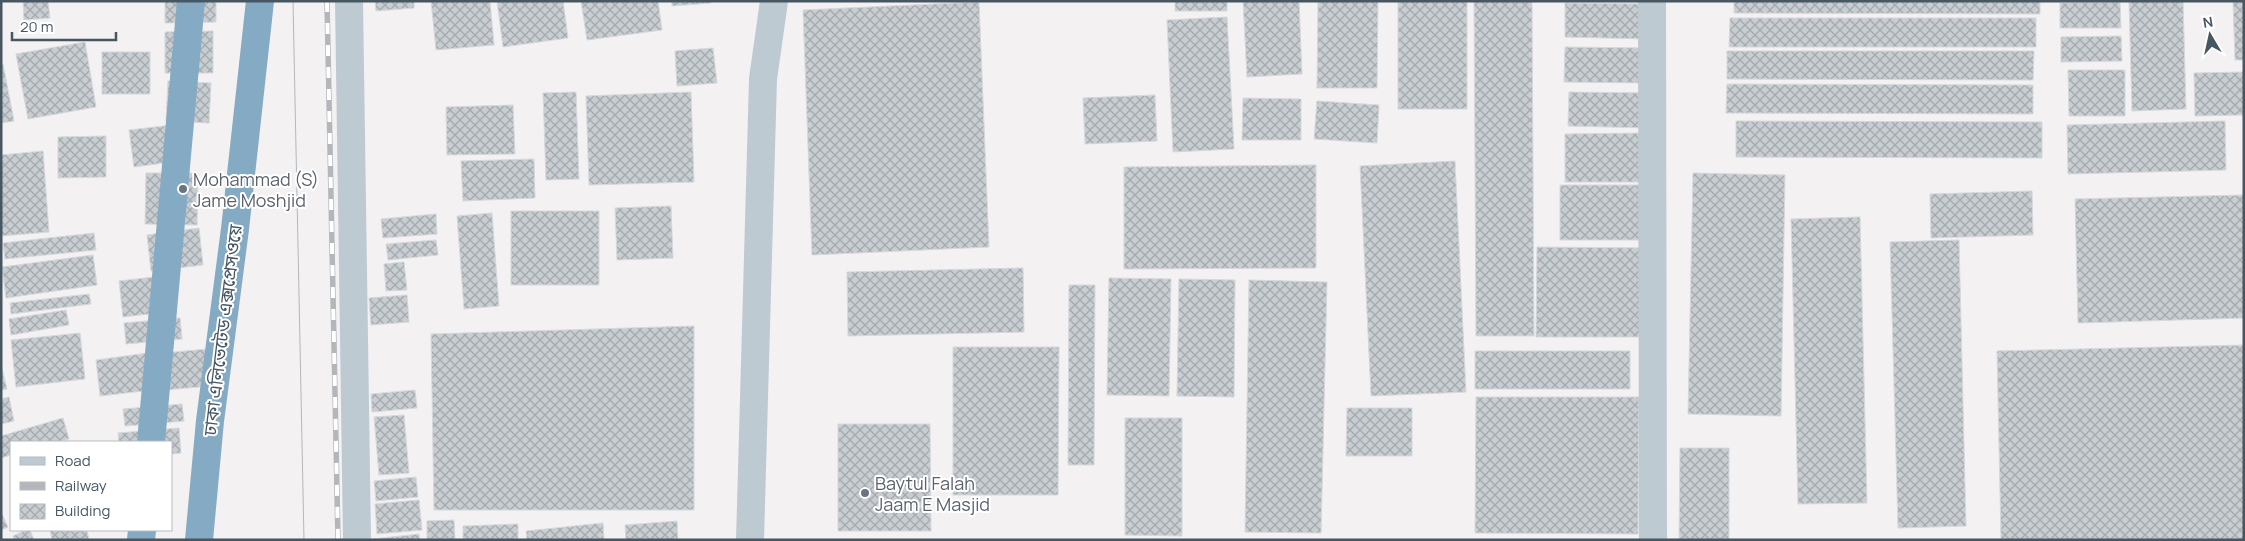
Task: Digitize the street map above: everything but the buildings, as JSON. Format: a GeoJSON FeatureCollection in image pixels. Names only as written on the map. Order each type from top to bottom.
{"type":"FeatureCollection","features":[{"type":"Feature","properties":{"kind":"highway"},"geometry":{"type":"LineString","coordinates":[[151,441],[191,1]]}},
{"type":"Feature","properties":{"kind":"highway","name":"ঢাকা এলিভেটেড এক্সপ্রেসওয়ে"},"geometry":{"type":"LineString","coordinates":[[199,540],[210,421],[235,229],[260,1]]}},
{"type":"Feature","properties":{"kind":"street"},"geometry":{"type":"LineString","coordinates":[[349,1],[357,540]]}},
{"type":"Feature","properties":{"kind":"street"},"geometry":{"type":"LineString","coordinates":[[750,540],[763,79],[774,1]]}},
{"type":"Feature","properties":{"kind":"street"},"geometry":{"type":"LineString","coordinates":[[1652,1],[1653,540]]}},
{"type":"Feature","properties":{"kind":"tram line"},"geometry":{"type":"LineString","coordinates":[[293,1],[304,540]]}},
{"type":"Feature","properties":{"kind":"railway"},"geometry":{"type":"LineString","coordinates":[[327,1],[338,540]]}},
{"type":"Feature","properties":{"kind":"place","name":"Mohammad (S) Jame Moshjid"},"geometry":{"type":"Point","coordinates":[183,189]}},
{"type":"Feature","properties":{"kind":"place","name":"Baytul Falah Jaam E Masjid"},"geometry":{"type":"Point","coordinates":[865,493]}}]}
